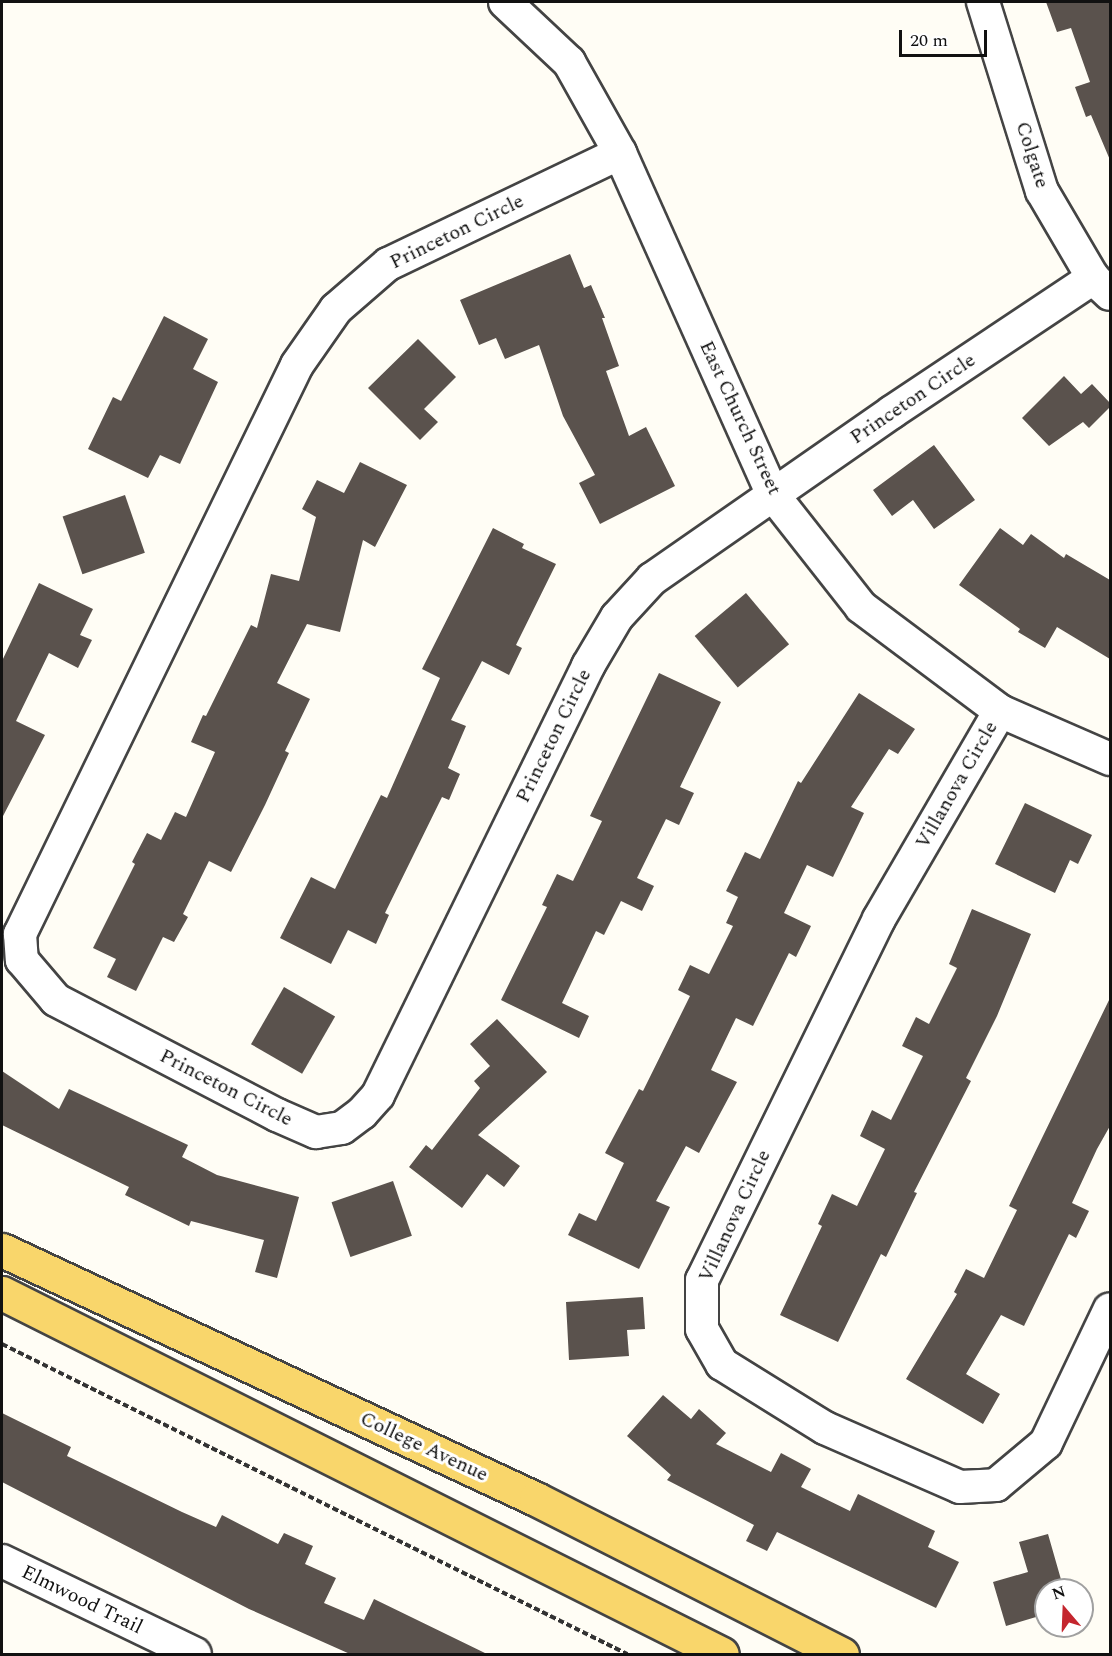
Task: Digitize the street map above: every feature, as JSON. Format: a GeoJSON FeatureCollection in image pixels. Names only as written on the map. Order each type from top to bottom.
{"type":"FeatureCollection","features":[{"type":"Feature","properties":{"kind":"main road","name":"College Avenue"},"geometry":{"type":"LineString","coordinates":[[2,1250],[536,1499],[842,1654]]}},
{"type":"Feature","properties":{"kind":"main road"},"geometry":{"type":"LineString","coordinates":[[2,1293],[722,1654]]}},
{"type":"Feature","properties":{"kind":"street","name":"East Church Street"},"geometry":{"type":"LineString","coordinates":[[505,2],[569,62],[620,153],[773,495],[861,607],[1000,711],[1110,759]]}},
{"type":"Feature","properties":{"kind":"street","name":"Colgate"},"geometry":{"type":"LineString","coordinates":[[983,2],[1042,191],[1102,286]]}},
{"type":"Feature","properties":{"kind":"street","name":"Princeton Circle"},"geometry":{"type":"LineString","coordinates":[[620,153],[388,264],[336,309],[297,364],[20,934],[22,960],[56,1000],[277,1115],[316,1132],[342,1128],[362,1113],[378,1095],[588,666],[617,617],[652,579],[773,495],[1102,286]]}},
{"type":"Feature","properties":{"kind":"street","name":"Villanova Circle"},"geometry":{"type":"LineString","coordinates":[[1000,711],[879,919],[702,1280],[702,1329],[722,1364],[825,1428],[960,1487],[996,1485],[1046,1443],[1110,1309]]}},
{"type":"Feature","properties":{"kind":"street","name":"Elmwood Trail"},"geometry":{"type":"LineString","coordinates":[[2,1561],[195,1654]]}},
{"type":"Feature","properties":{"kind":"path"},"geometry":{"type":"LineString","coordinates":[[2,1344],[627,1654]]}},
{"type":"Feature","properties":{"kind":"building"},"geometry":{"type":"Polygon","coordinates":[[[1046,2],[1110,2],[1110,160],[1091,115],[1086,117],[1075,87],[1090,82],[1071,28],[1057,32],[1046,2]]]}},
{"type":"Feature","properties":{"kind":"building"},"geometry":{"type":"Polygon","coordinates":[[[570,254],[584,288],[591,285],[605,318],[602,318],[619,366],[606,371],[629,436],[646,427],[675,486],[600,524],[579,483],[595,475],[563,416],[539,345],[505,359],[496,338],[479,345],[460,300],[570,254]]]}},
{"type":"Feature","properties":{"kind":"building"},"geometry":{"type":"Polygon","coordinates":[[[164,316],[208,339],[193,369],[218,382],[180,464],[160,455],[148,478],[88,449],[113,397],[121,401],[164,316]]]}},
{"type":"Feature","properties":{"kind":"building"},"geometry":{"type":"Polygon","coordinates":[[[418,339],[456,377],[424,409],[438,422],[420,440],[368,388],[418,339]]]}},
{"type":"Feature","properties":{"kind":"building"},"geometry":{"type":"Polygon","coordinates":[[[1064,376],[1081,394],[1092,384],[1110,403],[1110,407],[1089,428],[1083,422],[1049,446],[1022,418],[1064,376]]]}},
{"type":"Feature","properties":{"kind":"building"},"geometry":{"type":"Polygon","coordinates":[[[934,445],[975,500],[934,529],[913,500],[892,516],[873,490],[934,445]]]}},
{"type":"Feature","properties":{"kind":"building"},"geometry":{"type":"Polygon","coordinates":[[[360,462],[407,485],[375,547],[363,540],[340,632],[307,624],[277,683],[310,699],[285,751],[289,753],[231,872],[209,861],[183,914],[188,917],[174,942],[163,937],[136,991],[107,977],[116,959],[93,948],[135,864],[132,862],[147,833],[161,840],[175,812],[186,817],[215,752],[191,742],[251,625],[257,628],[271,574],[299,581],[316,517],[302,509],[317,480],[344,493],[360,462]]]}},
{"type":"Feature","properties":{"kind":"building"},"geometry":{"type":"Polygon","coordinates":[[[125,495],[145,553],[82,574],[63,516],[125,495]]]}},
{"type":"Feature","properties":{"kind":"building"},"geometry":{"type":"Polygon","coordinates":[[[493,528],[524,544],[522,548],[556,564],[516,645],[522,648],[509,675],[482,661],[451,720],[466,726],[448,768],[460,774],[449,800],[442,797],[385,913],[389,915],[376,944],[348,930],[331,964],[280,938],[311,877],[335,889],[381,795],[387,798],[440,678],[422,669],[493,528]]]}},
{"type":"Feature","properties":{"kind":"building"},"geometry":{"type":"Polygon","coordinates":[[[1000,528],[1023,545],[1031,534],[1064,558],[1066,554],[1110,580],[1110,659],[1057,627],[1045,648],[1018,632],[1020,629],[959,585],[1000,528]]]}},
{"type":"Feature","properties":{"kind":"building"},"geometry":{"type":"Polygon","coordinates":[[[39,583],[93,609],[80,635],[92,640],[78,668],[49,653],[16,721],[45,735],[2,818],[2,661],[39,583]]]}},
{"type":"Feature","properties":{"kind":"building"},"geometry":{"type":"Polygon","coordinates":[[[746,593],[789,644],[738,687],[695,636],[746,593]]]}},
{"type":"Feature","properties":{"kind":"building"},"geometry":{"type":"Polygon","coordinates":[[[659,673],[721,702],[680,787],[694,793],[679,825],[666,819],[637,878],[654,886],[642,911],[621,901],[604,935],[596,931],[562,1003],[589,1016],[579,1038],[501,1000],[547,907],[542,905],[557,874],[573,881],[602,821],[590,816],[659,673]]]}},
{"type":"Feature","properties":{"kind":"building"},"geometry":{"type":"Polygon","coordinates":[[[859,693],[915,729],[898,754],[889,749],[851,807],[864,813],[833,877],[807,865],[784,913],[811,926],[796,957],[789,953],[753,1026],[736,1018],[711,1070],[737,1082],[699,1153],[686,1146],[656,1201],[670,1207],[639,1269],[568,1235],[579,1213],[596,1221],[624,1163],[605,1153],[639,1089],[643,1091],[690,996],[678,990],[690,965],[709,974],[733,926],[726,923],[738,897],[726,891],[745,852],[760,859],[798,781],[801,783],[859,693]]]}},
{"type":"Feature","properties":{"kind":"building"},"geometry":{"type":"Polygon","coordinates":[[[1025,803],[1092,835],[1078,864],[1070,860],[1055,893],[995,864],[1025,803]]]}},
{"type":"Feature","properties":{"kind":"building"},"geometry":{"type":"Polygon","coordinates":[[[972,909],[1031,934],[997,1016],[966,1078],[971,1081],[914,1192],[917,1193],[886,1257],[881,1254],[838,1342],[780,1315],[822,1226],[818,1224],[832,1194],[857,1206],[885,1149],[860,1136],[872,1110],[891,1120],[923,1056],[902,1046],[916,1017],[929,1024],[957,968],[949,964],[972,909]]]}},
{"type":"Feature","properties":{"kind":"building"},"geometry":{"type":"Polygon","coordinates":[[[284,987],[335,1016],[302,1074],[251,1044],[284,987]]]}},
{"type":"Feature","properties":{"kind":"building"},"geometry":{"type":"Polygon","coordinates":[[[1110,998],[1110,1126],[1072,1203],[1089,1211],[1076,1238],[1069,1234],[1024,1326],[1001,1315],[966,1374],[1000,1394],[983,1424],[906,1379],[957,1294],[954,1292],[966,1269],[984,1278],[1017,1210],[1009,1206],[1110,998]]]}},
{"type":"Feature","properties":{"kind":"building"},"geometry":{"type":"Polygon","coordinates":[[[497,1019],[547,1072],[478,1135],[520,1166],[504,1187],[487,1174],[462,1208],[409,1167],[426,1145],[432,1150],[480,1088],[474,1081],[490,1066],[470,1044],[497,1019]]]}},
{"type":"Feature","properties":{"kind":"building"},"geometry":{"type":"Polygon","coordinates":[[[2,1071],[59,1109],[69,1089],[188,1145],[182,1157],[217,1175],[299,1197],[277,1278],[255,1272],[264,1240],[191,1221],[189,1226],[125,1195],[129,1187],[2,1125],[2,1071]]]}},
{"type":"Feature","properties":{"kind":"building"},"geometry":{"type":"Polygon","coordinates":[[[393,1181],[412,1236],[350,1257],[332,1202],[393,1181]]]}},
{"type":"Feature","properties":{"kind":"building"},"geometry":{"type":"Polygon","coordinates":[[[643,1297],[645,1329],[627,1330],[629,1356],[569,1360],[566,1302],[643,1297]]]}},
{"type":"Feature","properties":{"kind":"building"},"geometry":{"type":"Polygon","coordinates":[[[663,1395],[691,1419],[699,1409],[726,1433],[716,1444],[771,1472],[781,1453],[811,1469],[801,1487],[850,1511],[858,1494],[935,1531],[928,1547],[959,1562],[936,1608],[777,1532],[767,1551],[746,1541],[754,1525],[667,1480],[671,1475],[627,1436],[663,1395]]]}},
{"type":"Feature","properties":{"kind":"building"},"geometry":{"type":"Polygon","coordinates":[[[2,1413],[71,1447],[67,1456],[216,1527],[222,1515],[278,1544],[284,1533],[313,1546],[305,1564],[336,1578],[324,1603],[364,1620],[374,1599],[487,1654],[350,1654],[249,1609],[2,1482],[2,1413]]]}},
{"type":"Feature","properties":{"kind":"building"},"geometry":{"type":"Polygon","coordinates":[[[1048,1534],[1061,1578],[1034,1578],[1034,1618],[1006,1626],[993,1582],[1028,1572],[1019,1542],[1048,1534]]]}}]}
